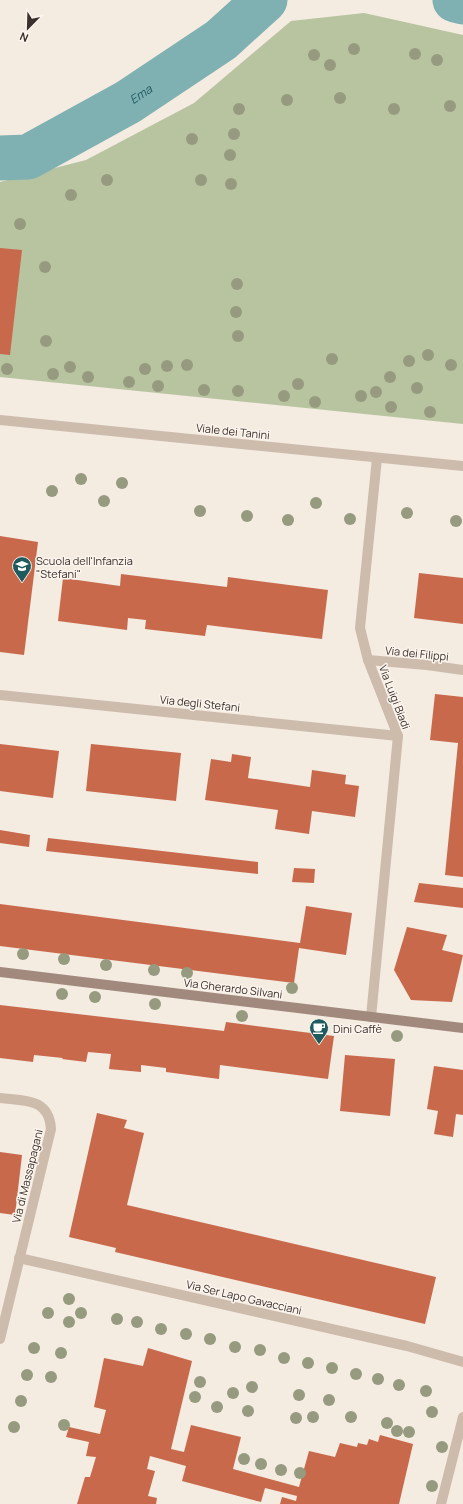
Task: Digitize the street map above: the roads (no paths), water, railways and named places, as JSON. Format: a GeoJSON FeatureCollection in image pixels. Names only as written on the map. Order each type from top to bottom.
{"type":"FeatureCollection","features":[{"type":"Feature","properties":{"kind":"main road","name":"Via Gherardo Silvani"},"geometry":{"type":"LineString","coordinates":[[0,972],[463,1028]]}},
{"type":"Feature","properties":{"kind":"street","name":"Viale dei Tanini"},"geometry":{"type":"LineString","coordinates":[[0,420],[463,466]]}},
{"type":"Feature","properties":{"kind":"street","name":"Via Luigi Biadi"},"geometry":{"type":"LineString","coordinates":[[371,1018],[398,736],[368,660],[360,628],[377,458]]}},
{"type":"Feature","properties":{"kind":"street","name":"Via dei Filippi"},"geometry":{"type":"LineString","coordinates":[[368,660],[427,665],[463,670]]}},
{"type":"Feature","properties":{"kind":"street","name":"Via degli Stefani"},"geometry":{"type":"LineString","coordinates":[[0,695],[398,736]]}},
{"type":"Feature","properties":{"kind":"street","name":"Via di Massapagani"},"geometry":{"type":"LineString","coordinates":[[0,1098],[28,1101],[37,1104],[47,1112],[50,1118],[51,1129],[0,1339]]}},
{"type":"Feature","properties":{"kind":"street","name":"Via Ser Lapo Gavacciani"},"geometry":{"type":"LineString","coordinates":[[19,1258],[391,1342],[463,1362]]}},
{"type":"Feature","properties":{"kind":"street"},"geometry":{"type":"LineString","coordinates":[[0,1294],[11,1296]]}},
{"type":"Feature","properties":{"kind":"street"},"geometry":{"type":"LineString","coordinates":[[441,1504],[463,1417]]}},
{"type":"Feature","properties":{"kind":"waterway","name":"Ema"},"geometry":{"type":"LineString","coordinates":[[0,158],[28,157],[128,102],[221,40],[265,0]]}},
{"type":"Feature","properties":{"kind":"waterway","name":"Ema"},"geometry":{"type":"LineString","coordinates":[[455,0],[463,2]]}},
{"type":"Feature","properties":{"kind":"place","name":"Scuola dell'Infanzia \"Stefani\""},"geometry":{"type":"Point","coordinates":[22,583]}},
{"type":"Feature","properties":{"kind":"place","name":"Dini Caffè"},"geometry":{"type":"Point","coordinates":[319,1045]}}]}
